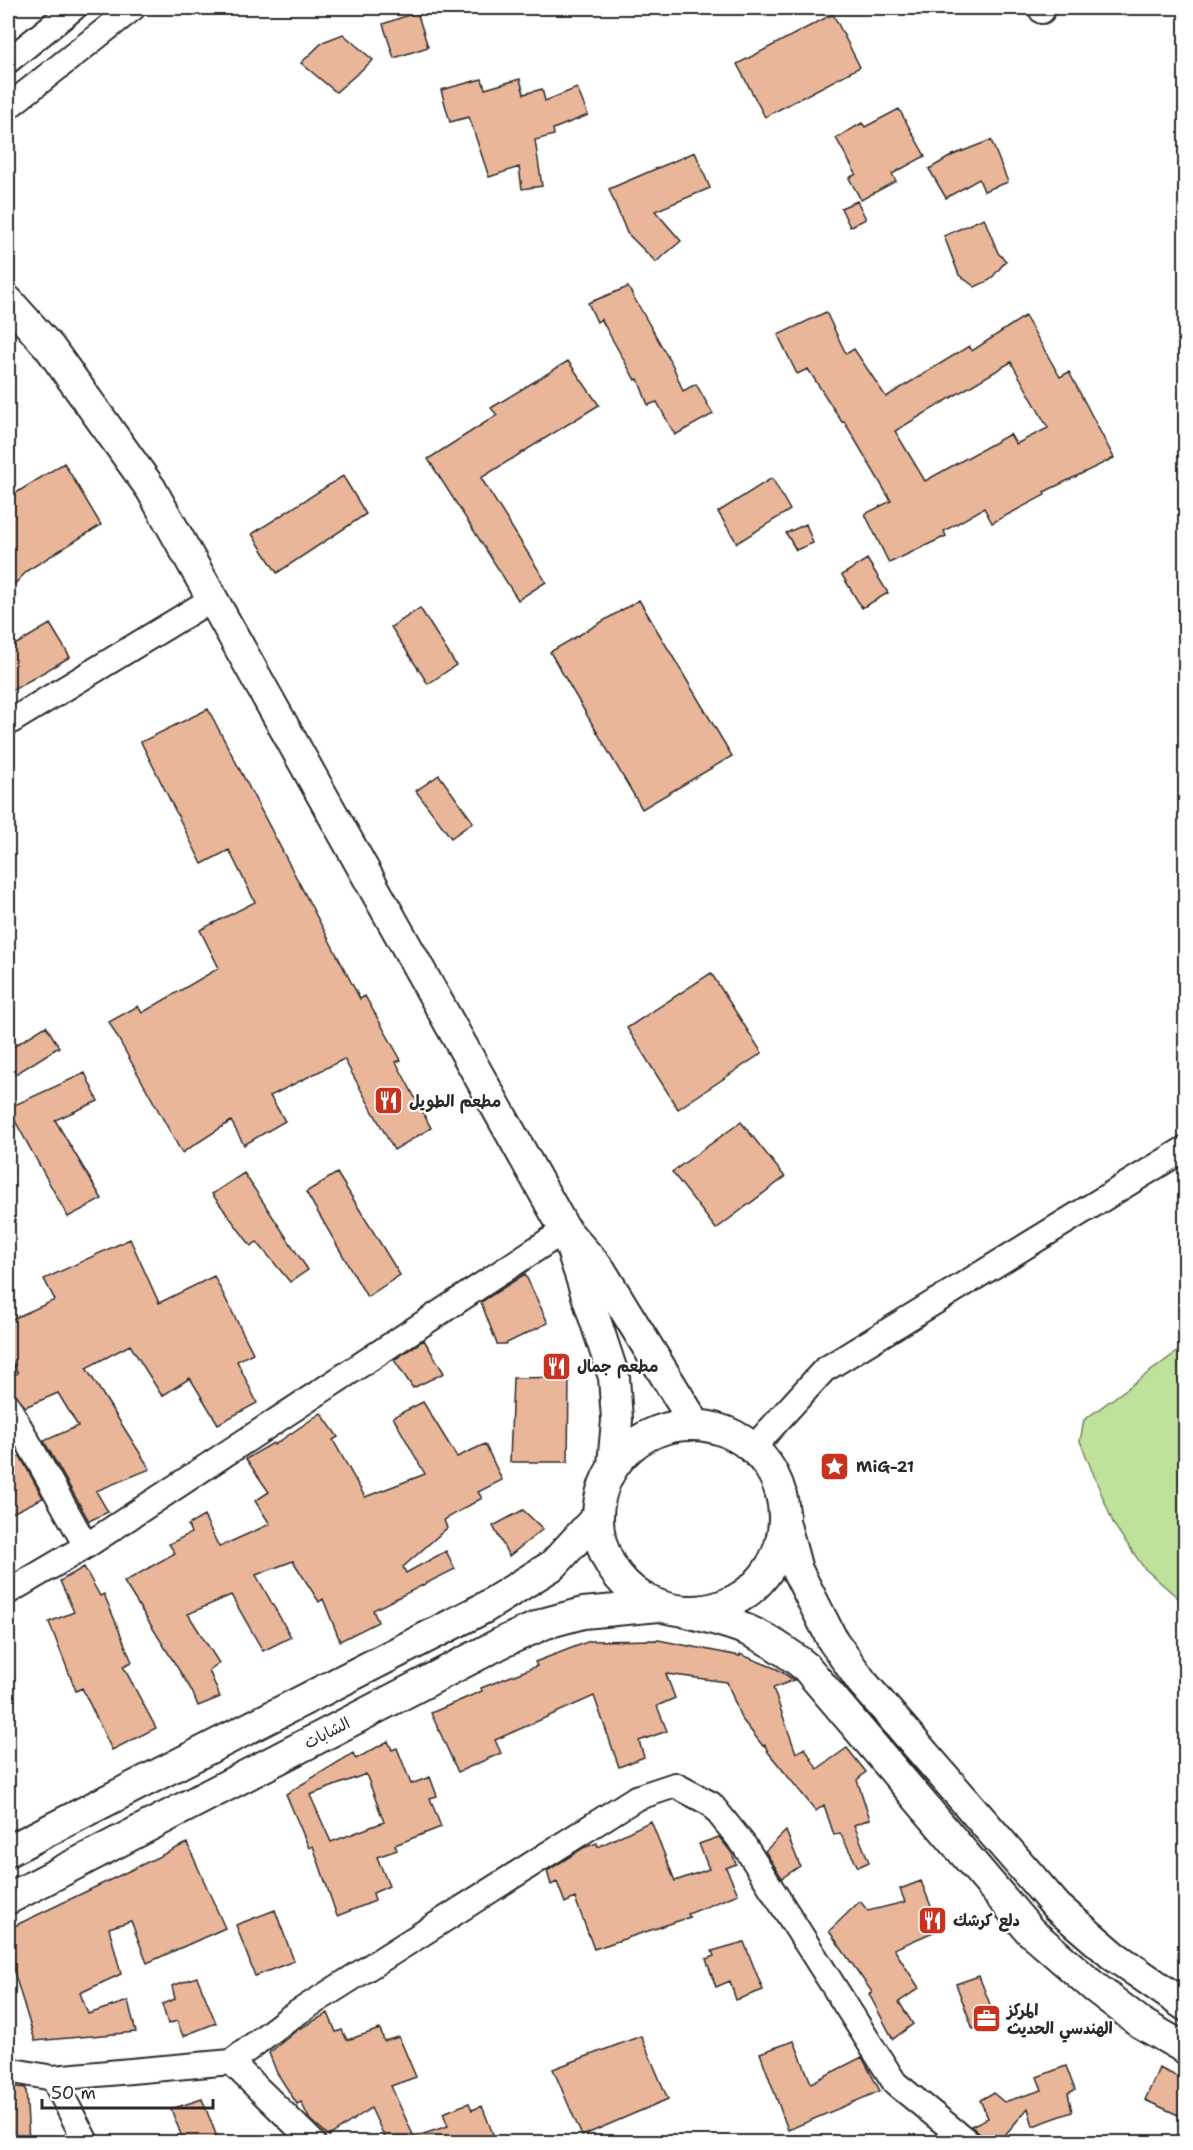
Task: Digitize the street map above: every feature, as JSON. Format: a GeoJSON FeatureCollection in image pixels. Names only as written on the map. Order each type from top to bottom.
{"type":"FeatureCollection","features":[{"type":"Feature","properties":{"kind":"main road"},"geometry":{"type":"LineString","coordinates":[[8,301],[50,348],[151,489],[565,1230],[614,1377],[618,1420],[613,1465]]}},
{"type":"Feature","properties":{"kind":"main road"},"geometry":{"type":"LineString","coordinates":[[565,1230],[600,1271],[695,1424]]}},
{"type":"Feature","properties":{"kind":"main road"},"geometry":{"type":"LineString","coordinates":[[1185,2006],[1114,1956],[1057,1907],[862,1682],[833,1641],[797,1570],[784,1525],[782,1496],[771,1470],[753,1448],[726,1431],[695,1424],[663,1428],[635,1442],[613,1465],[601,1490],[597,1517],[601,1545],[614,1571],[634,1592],[672,1609],[747,1629],[774,1641],[806,1667],[1030,1931],[1093,1986],[1141,2023],[1185,2049]]}},
{"type":"Feature","properties":{"kind":"main road"},"geometry":{"type":"LineString","coordinates":[[8,1851],[484,1608],[553,1565],[597,1517]]}},
{"type":"Feature","properties":{"kind":"main road"},"geometry":{"type":"LineString","coordinates":[[672,1609],[715,1609],[741,1597],[763,1578],[778,1553],[784,1525]]}},
{"type":"Feature","properties":{"kind":"main road","name":"الشابات"},"geometry":{"type":"LineString","coordinates":[[8,1899],[503,1642],[546,1623],[583,1612],[672,1609]]}},
{"type":"Feature","properties":{"kind":"street"},"geometry":{"type":"LineString","coordinates":[[8,61],[74,8]]}},
{"type":"Feature","properties":{"kind":"street"},"geometry":{"type":"LineString","coordinates":[[8,107],[133,8]]}},
{"type":"Feature","properties":{"kind":"street"},"geometry":{"type":"LineString","coordinates":[[8,723],[212,599]]}},
{"type":"Feature","properties":{"kind":"street"},"geometry":{"type":"LineString","coordinates":[[753,1448],[824,1370],[1185,1148]]}},
{"type":"Feature","properties":{"kind":"street"},"geometry":{"type":"LineString","coordinates":[[8,1592],[86,1546],[565,1230]]}},
{"type":"Feature","properties":{"kind":"street"},"geometry":{"type":"LineString","coordinates":[[8,1406],[86,1546]]}},
{"type":"Feature","properties":{"kind":"street"},"geometry":{"type":"LineString","coordinates":[[8,2070],[53,2078],[231,2062],[289,2018],[636,1798],[675,1785],[711,1804],[744,1845],[895,2083],[968,2142]]}},
{"type":"Feature","properties":{"kind":"street"},"geometry":{"type":"LineString","coordinates":[[231,2062],[313,2142]]}},
{"type":"Feature","properties":{"kind":"street"},"geometry":{"type":"LineString","coordinates":[[53,2078],[86,2142]]}},
{"type":"Feature","properties":{"kind":"green space"},"geometry":{"type":"Polygon","coordinates":[[[1185,1346],[1185,1604],[1144,1568],[1114,1525],[1080,1441],[1084,1420],[1185,1346]]]}},
{"type":"Feature","properties":{"kind":"building"},"geometry":{"type":"Polygon","coordinates":[[[417,12],[428,47],[394,58],[383,24],[417,12]]]}},
{"type":"Feature","properties":{"kind":"building"},"geometry":{"type":"Polygon","coordinates":[[[833,14],[860,67],[765,117],[737,64],[833,14]]]}},
{"type":"Feature","properties":{"kind":"building"},"geometry":{"type":"Polygon","coordinates":[[[343,34],[373,60],[336,92],[301,63],[323,42],[343,34]]]}},
{"type":"Feature","properties":{"kind":"building"},"geometry":{"type":"Polygon","coordinates":[[[482,79],[485,89],[520,79],[524,94],[542,89],[545,101],[577,88],[588,115],[553,129],[554,135],[535,140],[542,186],[522,189],[519,167],[489,177],[469,117],[450,122],[441,90],[482,79]]]}},
{"type":"Feature","properties":{"kind":"building"},"geometry":{"type":"Polygon","coordinates":[[[899,109],[925,156],[892,174],[896,181],[861,200],[849,178],[856,174],[836,138],[862,123],[865,127],[899,109]]]}},
{"type":"Feature","properties":{"kind":"building"},"geometry":{"type":"Polygon","coordinates":[[[991,140],[1008,182],[984,191],[979,179],[946,198],[929,169],[953,155],[991,140]]]}},
{"type":"Feature","properties":{"kind":"building"},"geometry":{"type":"Polygon","coordinates":[[[695,152],[710,188],[655,211],[681,241],[656,262],[627,233],[609,189],[695,152]]]}},
{"type":"Feature","properties":{"kind":"building"},"geometry":{"type":"Polygon","coordinates":[[[857,201],[866,219],[850,227],[841,208],[857,201]]]}},
{"type":"Feature","properties":{"kind":"building"},"geometry":{"type":"Polygon","coordinates":[[[984,218],[998,253],[1006,261],[990,280],[975,287],[959,275],[944,236],[984,218]]]}},
{"type":"Feature","properties":{"kind":"building"},"geometry":{"type":"Polygon","coordinates":[[[628,287],[673,366],[683,391],[696,384],[713,414],[675,435],[657,402],[648,405],[638,379],[635,380],[601,319],[597,322],[588,303],[628,287]]]}},
{"type":"Feature","properties":{"kind":"building"},"geometry":{"type":"Polygon","coordinates":[[[826,312],[846,354],[854,349],[886,397],[969,346],[972,351],[1025,316],[1060,377],[1069,372],[1114,458],[1044,492],[1045,495],[992,523],[984,508],[944,531],[946,536],[889,563],[865,514],[891,501],[844,421],[842,422],[808,369],[797,374],[778,335],[826,312]],[[1011,362],[895,431],[925,481],[1010,434],[1016,444],[1048,428],[1011,362]]]}},
{"type":"Feature","properties":{"kind":"building"},"geometry":{"type":"Polygon","coordinates":[[[568,361],[599,405],[481,478],[546,582],[518,600],[428,459],[497,415],[491,408],[568,361]]]}},
{"type":"Feature","properties":{"kind":"building"},"geometry":{"type":"Polygon","coordinates":[[[64,463],[101,525],[28,570],[8,591],[8,498],[64,463]]]}},
{"type":"Feature","properties":{"kind":"building"},"geometry":{"type":"Polygon","coordinates":[[[343,476],[366,514],[277,573],[252,534],[343,476]]]}},
{"type":"Feature","properties":{"kind":"building"},"geometry":{"type":"Polygon","coordinates":[[[772,478],[790,510],[737,543],[718,512],[772,478]]]}},
{"type":"Feature","properties":{"kind":"building"},"geometry":{"type":"Polygon","coordinates":[[[806,524],[813,543],[796,550],[786,533],[806,524]]]}},
{"type":"Feature","properties":{"kind":"building"},"geometry":{"type":"Polygon","coordinates":[[[867,559],[888,593],[862,608],[842,575],[867,559]]]}},
{"type":"Feature","properties":{"kind":"building"},"geometry":{"type":"Polygon","coordinates":[[[639,600],[732,756],[642,809],[550,652],[639,600]]]}},
{"type":"Feature","properties":{"kind":"building"},"geometry":{"type":"Polygon","coordinates":[[[420,608],[456,665],[428,684],[391,627],[420,608]]]}},
{"type":"Feature","properties":{"kind":"building"},"geometry":{"type":"Polygon","coordinates":[[[50,624],[70,657],[8,693],[8,649],[50,624]]]}},
{"type":"Feature","properties":{"kind":"building"},"geometry":{"type":"Polygon","coordinates":[[[208,709],[360,999],[365,996],[401,1060],[396,1062],[431,1128],[394,1150],[344,1059],[270,1096],[285,1121],[244,1145],[231,1121],[182,1153],[109,1022],[138,1006],[142,1013],[219,968],[200,930],[255,902],[229,850],[202,864],[141,742],[208,709]]]}},
{"type":"Feature","properties":{"kind":"building"},"geometry":{"type":"Polygon","coordinates":[[[439,775],[473,822],[451,838],[416,791],[439,775]]]}},
{"type":"Feature","properties":{"kind":"building"},"geometry":{"type":"Polygon","coordinates":[[[711,973],[762,1053],[678,1109],[627,1028],[711,973]]]}},
{"type":"Feature","properties":{"kind":"building"},"geometry":{"type":"Polygon","coordinates":[[[46,1026],[59,1047],[8,1079],[8,1050],[46,1026]]]}},
{"type":"Feature","properties":{"kind":"building"},"geometry":{"type":"Polygon","coordinates":[[[85,1073],[98,1101],[55,1120],[102,1199],[68,1217],[8,1108],[85,1073]]]}},
{"type":"Feature","properties":{"kind":"building"},"geometry":{"type":"Polygon","coordinates":[[[741,1122],[785,1177],[716,1229],[672,1172],[741,1122]]]}},
{"type":"Feature","properties":{"kind":"building"},"geometry":{"type":"Polygon","coordinates":[[[244,1173],[308,1270],[290,1282],[257,1242],[251,1246],[212,1194],[244,1173]]]}},
{"type":"Feature","properties":{"kind":"building"},"geometry":{"type":"Polygon","coordinates":[[[337,1173],[400,1275],[367,1297],[306,1192],[337,1173]]]}},
{"type":"Feature","properties":{"kind":"building"},"geometry":{"type":"Polygon","coordinates":[[[130,1239],[159,1303],[214,1276],[253,1353],[237,1361],[257,1403],[218,1424],[190,1378],[162,1396],[130,1345],[86,1368],[150,1469],[96,1491],[108,1512],[89,1521],[44,1441],[78,1426],[58,1393],[25,1407],[16,1394],[8,1392],[8,1377],[18,1373],[8,1353],[8,1321],[55,1300],[44,1279],[130,1239]]]}},
{"type":"Feature","properties":{"kind":"building"},"geometry":{"type":"Polygon","coordinates":[[[525,1274],[548,1323],[505,1344],[497,1344],[481,1302],[525,1274]]]}},
{"type":"Feature","properties":{"kind":"building"},"geometry":{"type":"Polygon","coordinates":[[[424,1340],[444,1373],[413,1388],[394,1360],[424,1340]]]}},
{"type":"Feature","properties":{"kind":"building"},"geometry":{"type":"Polygon","coordinates":[[[569,1377],[568,1462],[510,1462],[513,1378],[569,1377]]]}},
{"type":"Feature","properties":{"kind":"building"},"geometry":{"type":"Polygon","coordinates":[[[423,1402],[457,1457],[485,1444],[502,1480],[478,1492],[482,1498],[444,1520],[447,1528],[403,1567],[406,1573],[446,1551],[455,1569],[373,1610],[378,1622],[340,1641],[323,1599],[319,1602],[293,1561],[256,1575],[291,1637],[263,1651],[231,1595],[188,1614],[219,1663],[209,1670],[220,1697],[198,1706],[192,1691],[124,1582],[175,1553],[169,1544],[191,1533],[188,1525],[204,1516],[219,1547],[270,1524],[255,1501],[269,1492],[246,1459],[273,1443],[274,1445],[321,1413],[338,1437],[333,1440],[365,1497],[425,1474],[393,1417],[423,1402]]]}},
{"type":"Feature","properties":{"kind":"building"},"geometry":{"type":"Polygon","coordinates":[[[20,1456],[43,1498],[8,1515],[8,1464],[20,1456]]]}},
{"type":"Feature","properties":{"kind":"building"},"geometry":{"type":"Polygon","coordinates":[[[523,1510],[543,1529],[509,1556],[493,1526],[523,1510]]]}},
{"type":"Feature","properties":{"kind":"building"},"geometry":{"type":"Polygon","coordinates":[[[84,1567],[100,1596],[104,1594],[132,1662],[123,1666],[156,1728],[112,1750],[82,1688],[76,1691],[49,1622],[74,1612],[60,1581],[84,1567]]]}},
{"type":"Feature","properties":{"kind":"building"},"geometry":{"type":"Polygon","coordinates":[[[658,1640],[740,1656],[740,1654],[777,1669],[794,1680],[773,1688],[796,1753],[805,1748],[817,1769],[847,1748],[866,1772],[857,1780],[870,1819],[854,1825],[869,1862],[858,1867],[840,1833],[834,1835],[824,1805],[816,1811],[741,1718],[727,1682],[666,1674],[675,1698],[657,1706],[667,1731],[639,1741],[644,1757],[619,1767],[594,1696],[495,1740],[501,1753],[458,1772],[431,1713],[482,1691],[481,1688],[537,1666],[535,1662],[590,1641],[658,1640]]]}},
{"type":"Feature","properties":{"kind":"building"},"geometry":{"type":"Polygon","coordinates":[[[388,1741],[392,1750],[397,1748],[411,1784],[430,1777],[437,1796],[430,1798],[441,1827],[395,1845],[397,1850],[377,1857],[389,1886],[373,1893],[375,1901],[337,1916],[313,1846],[309,1848],[286,1794],[353,1753],[356,1759],[388,1741]],[[366,1774],[310,1795],[331,1842],[384,1822],[366,1774]]]}},
{"type":"Feature","properties":{"kind":"building"},"geometry":{"type":"Polygon","coordinates":[[[651,1821],[675,1881],[709,1869],[699,1844],[719,1837],[732,1853],[736,1864],[726,1868],[738,1894],[688,1914],[690,1917],[594,1949],[575,1898],[565,1903],[557,1882],[551,1885],[547,1871],[583,1848],[597,1843],[598,1847],[651,1821]]]}},
{"type":"Feature","properties":{"kind":"building"},"geometry":{"type":"Polygon","coordinates":[[[786,1831],[800,1866],[782,1878],[765,1851],[786,1831]]]}},
{"type":"Feature","properties":{"kind":"building"},"geometry":{"type":"Polygon","coordinates":[[[187,1843],[225,1928],[147,1963],[131,1921],[109,1928],[121,1974],[80,1993],[88,2014],[128,2001],[136,2032],[35,2041],[8,1952],[8,1929],[187,1843]]]}},
{"type":"Feature","properties":{"kind":"building"},"geometry":{"type":"Polygon","coordinates":[[[921,1881],[940,1929],[894,1949],[919,1988],[899,2002],[913,2024],[893,2039],[869,1994],[872,1992],[829,1931],[860,1901],[868,1911],[905,1902],[900,1889],[921,1881]]]}},
{"type":"Feature","properties":{"kind":"building"},"geometry":{"type":"Polygon","coordinates":[[[275,1910],[294,1961],[255,1976],[236,1925],[275,1910]]]}},
{"type":"Feature","properties":{"kind":"building"},"geometry":{"type":"Polygon","coordinates":[[[744,1942],[763,1990],[736,2000],[730,1981],[716,1987],[706,1959],[714,1956],[712,1951],[744,1942]]]}},
{"type":"Feature","properties":{"kind":"building"},"geometry":{"type":"Polygon","coordinates":[[[979,1976],[996,2020],[973,2029],[956,1984],[979,1976]]]}},
{"type":"Feature","properties":{"kind":"building"},"geometry":{"type":"Polygon","coordinates":[[[197,1977],[216,2023],[183,2036],[177,2021],[168,2024],[162,2004],[175,1999],[172,1986],[197,1977]]]}},
{"type":"Feature","properties":{"kind":"building"},"geometry":{"type":"Polygon","coordinates":[[[328,2013],[336,2032],[342,2030],[347,2040],[380,2029],[384,2041],[399,2037],[416,2077],[391,2086],[414,2137],[448,2126],[443,2113],[469,2103],[472,2110],[482,2106],[493,2134],[476,2142],[387,2142],[371,2108],[329,2136],[309,2118],[301,2102],[297,2104],[277,2073],[269,2053],[297,2030],[328,2013]]]}},
{"type":"Feature","properties":{"kind":"building"},"geometry":{"type":"Polygon","coordinates":[[[641,2036],[668,2099],[582,2136],[553,2069],[641,2036]]]}},
{"type":"Feature","properties":{"kind":"building"},"geometry":{"type":"Polygon","coordinates":[[[794,2041],[811,2083],[862,2057],[880,2091],[788,2130],[760,2053],[794,2041]]]}},
{"type":"Feature","properties":{"kind":"building"},"geometry":{"type":"Polygon","coordinates":[[[1066,2066],[1075,2090],[1068,2093],[1072,2112],[1033,2126],[1028,2108],[999,2142],[989,2142],[971,2126],[988,2118],[980,2100],[993,2093],[1004,2102],[1042,2090],[1037,2077],[1066,2066]]]}},
{"type":"Feature","properties":{"kind":"building"},"geometry":{"type":"Polygon","coordinates":[[[1159,2068],[1185,2080],[1185,2118],[1145,2100],[1159,2068]]]}},
{"type":"Feature","properties":{"kind":"building"},"geometry":{"type":"Polygon","coordinates":[[[8,2086],[26,2088],[29,2142],[8,2142],[8,2086]]]}},
{"type":"Feature","properties":{"kind":"building"},"geometry":{"type":"Polygon","coordinates":[[[202,2099],[219,2142],[184,2142],[171,2109],[202,2099]]]}},
{"type":"Feature","properties":{"kind":"place","name":"مطعم الطويل"},"geometry":{"type":"Point","coordinates":[388,1101]}},
{"type":"Feature","properties":{"kind":"place","name":"مطعم جمال"},"geometry":{"type":"Point","coordinates":[556,1366]}},
{"type":"Feature","properties":{"kind":"place","name":"MiG-21"},"geometry":{"type":"Point","coordinates":[835,1466]}},
{"type":"Feature","properties":{"kind":"place","name":"دلع كرشك"},"geometry":{"type":"Point","coordinates":[932,1920]}},
{"type":"Feature","properties":{"kind":"place","name":"المركز الهندسي الحديث"},"geometry":{"type":"Point","coordinates":[986,2019]}}]}
